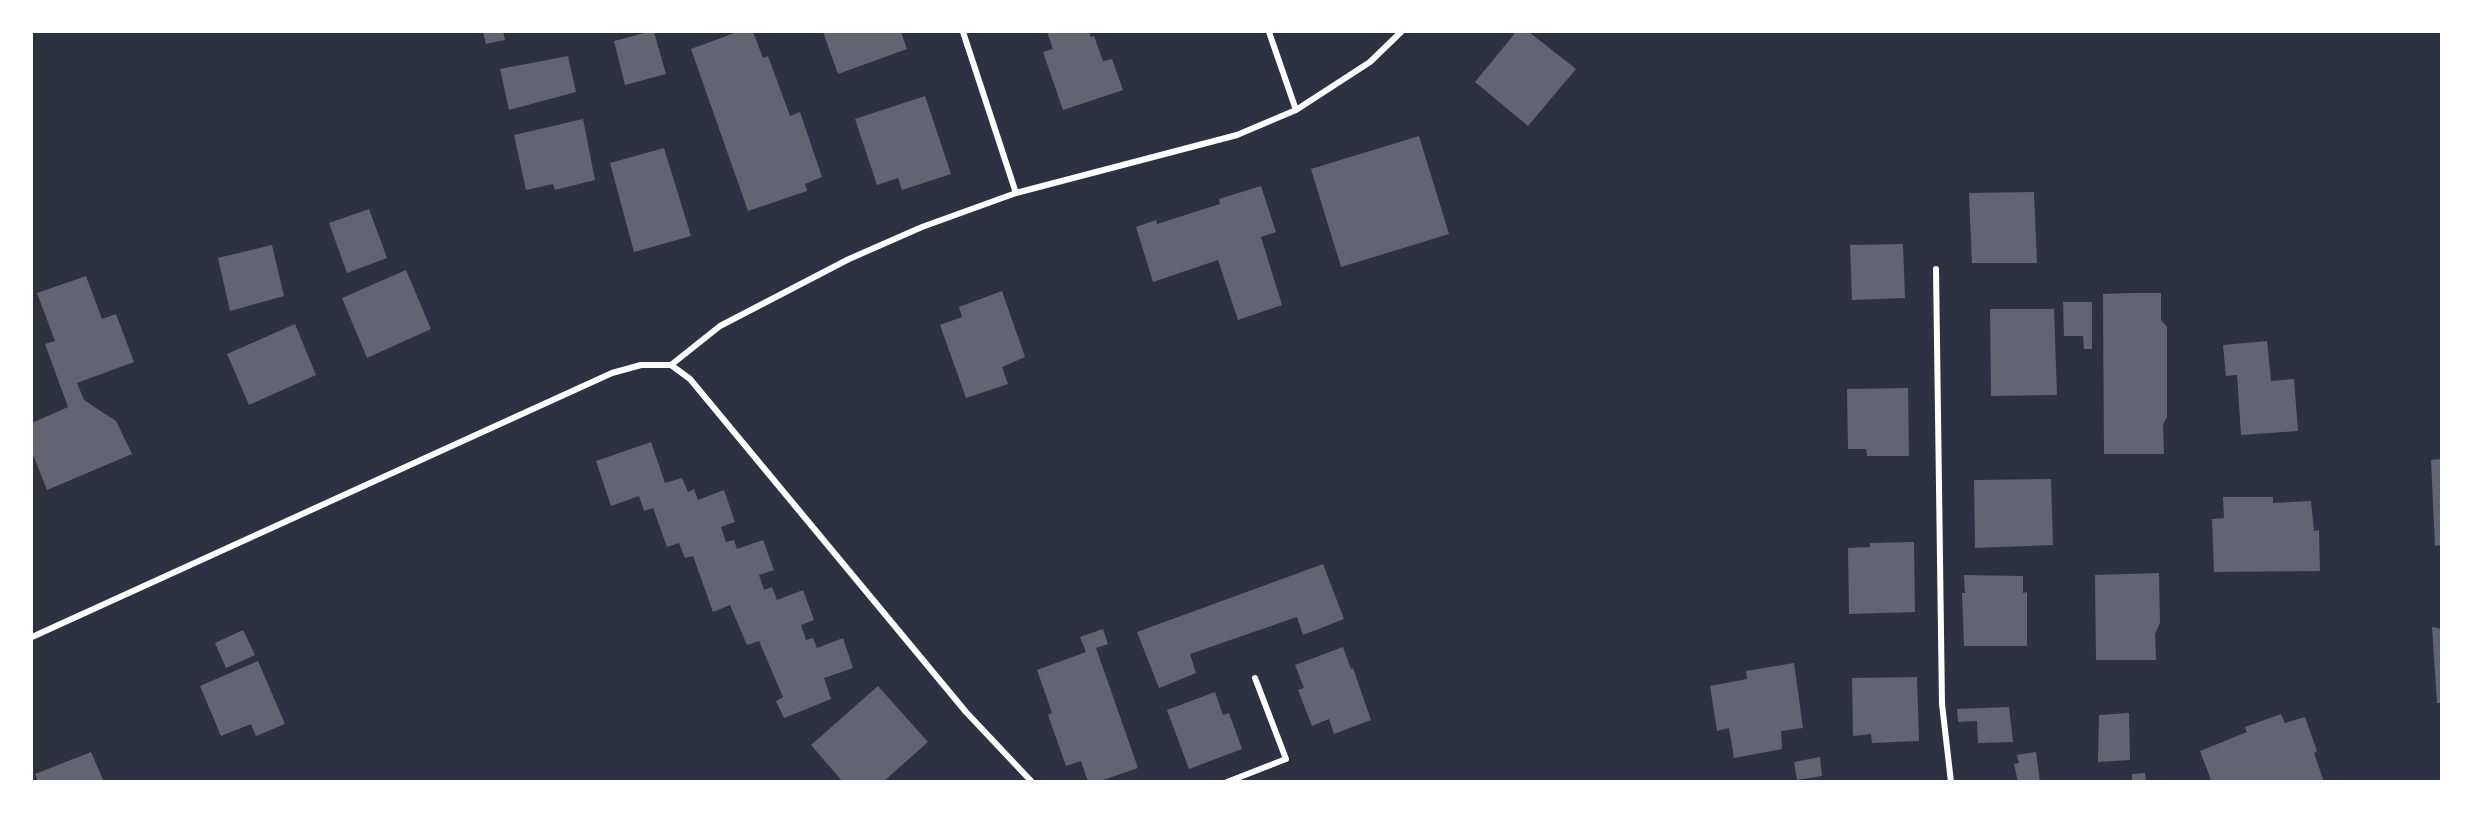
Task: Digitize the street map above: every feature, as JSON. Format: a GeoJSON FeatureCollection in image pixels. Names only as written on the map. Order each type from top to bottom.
{"type":"FeatureCollection","features":[{"type":"Feature","properties":{"kind":"street"},"geometry":{"type":"LineString","coordinates":[[963,32],[1016,193]]}},
{"type":"Feature","properties":{"kind":"street"},"geometry":{"type":"LineString","coordinates":[[1269,32],[1296,110]]}},
{"type":"Feature","properties":{"kind":"street"},"geometry":{"type":"LineString","coordinates":[[671,365],[720,326],[849,259],[922,227],[1016,193],[1237,135],[1296,110],[1370,62],[1401,32]]}},
{"type":"Feature","properties":{"kind":"street"},"geometry":{"type":"LineString","coordinates":[[1936,269],[1942,704],[1952,782]]}},
{"type":"Feature","properties":{"kind":"street"},"geometry":{"type":"LineString","coordinates":[[32,637],[612,373],[641,365],[671,365],[690,379],[966,712],[1032,782]]}},
{"type":"Feature","properties":{"kind":"street"},"geometry":{"type":"LineString","coordinates":[[1227,782],[1286,759],[1255,678]]}},
{"type":"Feature","properties":{"kind":"building"},"geometry":{"type":"Polygon","coordinates":[[[483,32],[503,32],[505,40],[486,44],[483,32]]]}},
{"type":"Feature","properties":{"kind":"building"},"geometry":{"type":"Polygon","coordinates":[[[654,32],[666,74],[625,85],[614,41],[654,32]]]}},
{"type":"Feature","properties":{"kind":"building"},"geometry":{"type":"Polygon","coordinates":[[[737,32],[753,32],[763,58],[768,56],[790,116],[800,112],[822,177],[805,184],[807,191],[748,211],[691,49],[737,32]]]}},
{"type":"Feature","properties":{"kind":"building"},"geometry":{"type":"Polygon","coordinates":[[[823,32],[901,32],[907,49],[838,74],[823,32]]]}},
{"type":"Feature","properties":{"kind":"building"},"geometry":{"type":"Polygon","coordinates":[[[1047,32],[1089,32],[1091,37],[1094,36],[1103,61],[1112,59],[1123,90],[1063,110],[1043,52],[1053,49],[1047,32]]]}},
{"type":"Feature","properties":{"kind":"building"},"geometry":{"type":"Polygon","coordinates":[[[1516,32],[1529,32],[1576,69],[1528,126],[1475,82],[1516,32]]]}},
{"type":"Feature","properties":{"kind":"building"},"geometry":{"type":"Polygon","coordinates":[[[568,56],[576,92],[509,110],[500,69],[568,56]]]}},
{"type":"Feature","properties":{"kind":"building"},"geometry":{"type":"Polygon","coordinates":[[[925,96],[951,174],[902,190],[898,178],[877,185],[855,119],[925,96]]]}},
{"type":"Feature","properties":{"kind":"building"},"geometry":{"type":"Polygon","coordinates":[[[583,119],[595,180],[555,190],[553,184],[526,190],[514,135],[583,119]]]}},
{"type":"Feature","properties":{"kind":"building"},"geometry":{"type":"Polygon","coordinates":[[[1419,136],[1449,234],[1341,267],[1311,169],[1419,136]]]}},
{"type":"Feature","properties":{"kind":"building"},"geometry":{"type":"Polygon","coordinates":[[[664,148],[691,236],[634,252],[610,163],[664,148]]]}},
{"type":"Feature","properties":{"kind":"building"},"geometry":{"type":"Polygon","coordinates":[[[1261,186],[1276,232],[1261,237],[1282,305],[1238,320],[1218,260],[1153,282],[1136,227],[1156,220],[1157,224],[1220,204],[1219,199],[1261,186]]]}},
{"type":"Feature","properties":{"kind":"building"},"geometry":{"type":"Polygon","coordinates":[[[2034,192],[2037,263],[1972,263],[1969,193],[2034,192]]]}},
{"type":"Feature","properties":{"kind":"building"},"geometry":{"type":"Polygon","coordinates":[[[369,209],[387,258],[347,273],[329,223],[369,209]]]}},
{"type":"Feature","properties":{"kind":"building"},"geometry":{"type":"Polygon","coordinates":[[[1903,244],[1905,298],[1852,300],[1850,245],[1903,244]]]}},
{"type":"Feature","properties":{"kind":"building"},"geometry":{"type":"Polygon","coordinates":[[[272,245],[284,296],[230,311],[218,258],[272,245]]]}},
{"type":"Feature","properties":{"kind":"building"},"geometry":{"type":"Polygon","coordinates":[[[406,270],[431,329],[367,358],[342,298],[406,270]]]}},
{"type":"Feature","properties":{"kind":"building"},"geometry":{"type":"Polygon","coordinates":[[[86,276],[102,319],[116,314],[134,362],[77,383],[84,400],[116,421],[132,454],[47,490],[32,452],[32,423],[68,407],[45,344],[55,341],[37,293],[86,276]]]}},
{"type":"Feature","properties":{"kind":"building"},"geometry":{"type":"Polygon","coordinates":[[[1002,291],[1025,357],[1002,367],[1008,384],[966,398],[940,325],[962,317],[959,307],[1002,291]]]}},
{"type":"Feature","properties":{"kind":"building"},"geometry":{"type":"Polygon","coordinates":[[[2161,293],[2161,320],[2167,327],[2167,417],[2163,425],[2164,454],[2104,454],[2103,294],[2161,293]]]}},
{"type":"Feature","properties":{"kind":"building"},"geometry":{"type":"Polygon","coordinates":[[[2063,302],[2092,302],[2092,349],[2084,349],[2083,336],[2064,336],[2063,302]]]}},
{"type":"Feature","properties":{"kind":"building"},"geometry":{"type":"Polygon","coordinates":[[[1990,309],[2054,309],[2057,395],[1991,396],[1990,309]]]}},
{"type":"Feature","properties":{"kind":"building"},"geometry":{"type":"Polygon","coordinates":[[[295,324],[316,375],[249,405],[227,354],[295,324]]]}},
{"type":"Feature","properties":{"kind":"building"},"geometry":{"type":"Polygon","coordinates":[[[2267,341],[2271,381],[2294,379],[2298,431],[2241,435],[2237,375],[2226,376],[2223,345],[2267,341]]]}},
{"type":"Feature","properties":{"kind":"building"},"geometry":{"type":"Polygon","coordinates":[[[1908,388],[1909,456],[1867,456],[1866,449],[1848,449],[1847,389],[1908,388]]]}},
{"type":"Feature","properties":{"kind":"building"},"geometry":{"type":"Polygon","coordinates":[[[651,442],[665,483],[682,478],[688,492],[694,489],[698,500],[724,490],[735,522],[721,527],[726,542],[734,540],[737,549],[763,540],[774,570],[759,575],[764,590],[772,587],[777,600],[803,590],[814,620],[801,625],[806,640],[813,638],[817,648],[843,638],[853,668],[824,678],[831,699],[784,718],[776,701],[783,697],[759,641],[747,645],[730,605],[713,612],[693,556],[685,558],[679,543],[667,547],[653,508],[644,511],[639,496],[611,506],[596,461],[651,442]]]}},
{"type":"Feature","properties":{"kind":"building"},"geometry":{"type":"Polygon","coordinates":[[[2442,459],[2442,545],[2435,546],[2431,460],[2442,459]]]}},
{"type":"Feature","properties":{"kind":"building"},"geometry":{"type":"Polygon","coordinates":[[[2051,479],[2053,545],[1975,548],[1974,480],[2051,479]]]}},
{"type":"Feature","properties":{"kind":"building"},"geometry":{"type":"Polygon","coordinates":[[[2223,497],[2273,497],[2273,503],[2311,501],[2314,531],[2319,530],[2320,571],[2214,572],[2212,519],[2224,518],[2223,497]]]}},
{"type":"Feature","properties":{"kind":"building"},"geometry":{"type":"Polygon","coordinates":[[[1914,542],[1915,612],[1849,614],[1848,548],[1870,547],[1870,543],[1914,542]]]}},
{"type":"Feature","properties":{"kind":"building"},"geometry":{"type":"Polygon","coordinates":[[[1323,564],[1344,619],[1303,635],[1297,617],[1190,654],[1196,673],[1159,688],[1137,632],[1323,564]]]}},
{"type":"Feature","properties":{"kind":"building"},"geometry":{"type":"Polygon","coordinates":[[[2159,573],[2160,623],[2155,634],[2156,660],[2096,660],[2095,575],[2159,573]]]}},
{"type":"Feature","properties":{"kind":"building"},"geometry":{"type":"Polygon","coordinates":[[[1964,575],[2023,576],[2023,593],[2027,592],[2027,646],[1964,646],[1962,593],[1965,593],[1964,575]]]}},
{"type":"Feature","properties":{"kind":"building"},"geometry":{"type":"Polygon","coordinates":[[[2432,627],[2442,629],[2442,703],[2437,703],[2432,627]]]}},
{"type":"Feature","properties":{"kind":"building"},"geometry":{"type":"Polygon","coordinates":[[[1103,629],[1108,644],[1096,648],[1138,768],[1097,782],[1088,782],[1081,761],[1066,766],[1048,715],[1052,713],[1037,670],[1086,652],[1080,637],[1103,629]]]}},
{"type":"Feature","properties":{"kind":"building"},"geometry":{"type":"Polygon","coordinates":[[[243,630],[255,655],[226,668],[215,643],[243,630]]]}},
{"type":"Feature","properties":{"kind":"building"},"geometry":{"type":"Polygon","coordinates":[[[1343,647],[1351,669],[1353,668],[1371,720],[1334,734],[1329,719],[1312,726],[1298,690],[1304,688],[1295,665],[1343,647]]]}},
{"type":"Feature","properties":{"kind":"building"},"geometry":{"type":"Polygon","coordinates":[[[258,661],[285,724],[256,736],[251,724],[221,736],[200,686],[258,661]]]}},
{"type":"Feature","properties":{"kind":"building"},"geometry":{"type":"Polygon","coordinates":[[[1794,663],[1803,728],[1781,731],[1782,749],[1734,758],[1729,728],[1717,731],[1710,686],[1747,679],[1746,671],[1794,663]]]}},
{"type":"Feature","properties":{"kind":"building"},"geometry":{"type":"Polygon","coordinates":[[[1917,677],[1919,741],[1872,743],[1871,734],[1853,736],[1852,678],[1917,677]]]}},
{"type":"Feature","properties":{"kind":"building"},"geometry":{"type":"Polygon","coordinates":[[[878,686],[928,742],[883,782],[843,782],[811,745],[878,686]]]}},
{"type":"Feature","properties":{"kind":"building"},"geometry":{"type":"Polygon","coordinates":[[[1215,692],[1223,715],[1229,713],[1242,749],[1189,769],[1167,710],[1215,692]]]}},
{"type":"Feature","properties":{"kind":"building"},"geometry":{"type":"Polygon","coordinates":[[[2009,707],[2013,742],[1978,743],[1977,721],[1958,722],[1957,709],[2009,707]]]}},
{"type":"Feature","properties":{"kind":"building"},"geometry":{"type":"Polygon","coordinates":[[[2129,713],[2130,760],[2098,762],[2099,715],[2129,713]]]}},
{"type":"Feature","properties":{"kind":"building"},"geometry":{"type":"Polygon","coordinates":[[[2281,714],[2285,723],[2305,717],[2317,751],[2314,753],[2324,782],[2211,780],[2200,751],[2247,732],[2245,727],[2281,714]]]}},
{"type":"Feature","properties":{"kind":"building"},"geometry":{"type":"Polygon","coordinates":[[[91,752],[104,782],[38,782],[35,774],[91,752]]]}},
{"type":"Feature","properties":{"kind":"building"},"geometry":{"type":"Polygon","coordinates":[[[2036,752],[2040,782],[2018,782],[2014,764],[2019,763],[2017,755],[2036,752]]]}},
{"type":"Feature","properties":{"kind":"building"},"geometry":{"type":"Polygon","coordinates":[[[1820,757],[1822,776],[1797,780],[1794,762],[1820,757]]]}},
{"type":"Feature","properties":{"kind":"building"},"geometry":{"type":"Polygon","coordinates":[[[2145,773],[2146,782],[2132,782],[2132,774],[2145,773]]]}}]}
